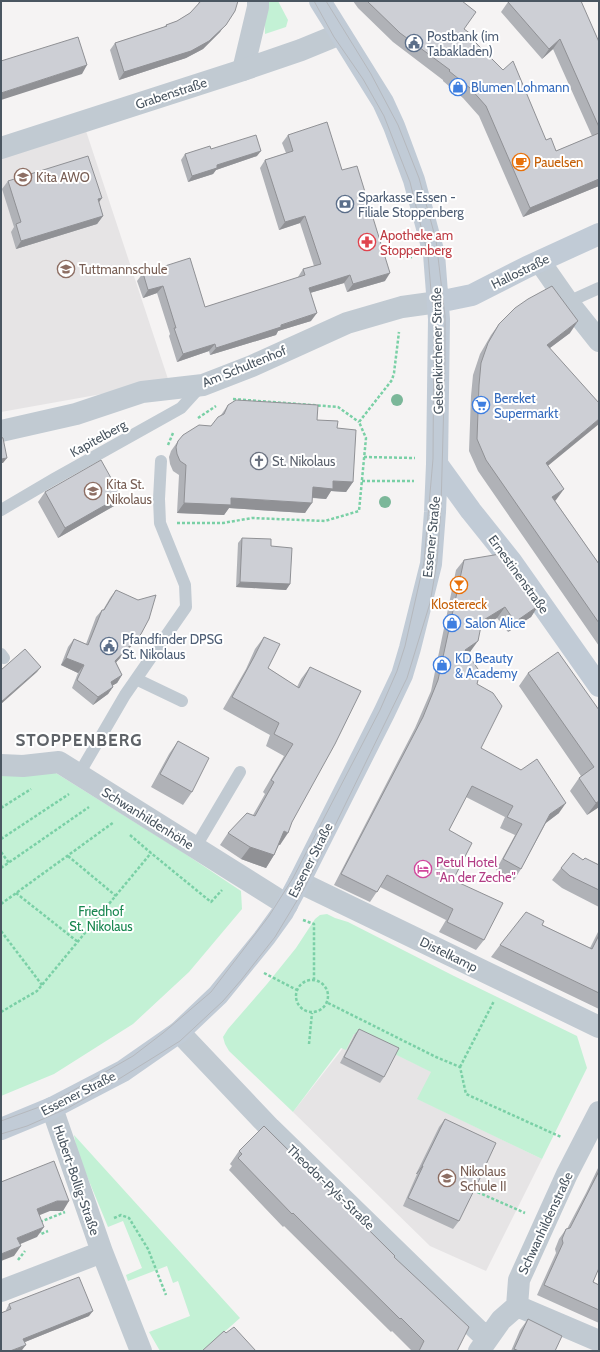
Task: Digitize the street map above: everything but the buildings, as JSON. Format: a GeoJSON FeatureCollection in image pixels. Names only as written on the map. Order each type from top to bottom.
{"type":"FeatureCollection","features":[{"type":"Feature","properties":{"kind":"main road","name":"Gelsenkirchener Straße"},"geometry":{"type":"LineString","coordinates":[[320,1],[383,102],[405,153],[431,241],[434,254],[438,302],[439,364],[437,464]]}},
{"type":"Feature","properties":{"kind":"main road","name":"Hallostraße"},"geometry":{"type":"LineString","coordinates":[[438,302],[472,295],[599,234]]}},
{"type":"Feature","properties":{"kind":"main road","name":"Ernestinenstraße"},"geometry":{"type":"LineString","coordinates":[[437,464],[471,511],[511,561],[599,686]]}},
{"type":"Feature","properties":{"kind":"main road","name":"Essener Straße"},"geometry":{"type":"LineString","coordinates":[[1,1129],[52,1108],[123,1071],[179,1032],[218,995],[265,937],[285,908],[300,882],[402,675],[431,564],[437,464]]}},
{"type":"Feature","properties":{"kind":"street"},"geometry":{"type":"LineString","coordinates":[[243,70],[258,7],[258,1]]}},
{"type":"Feature","properties":{"kind":"street","name":"Grabenstraße"},"geometry":{"type":"LineString","coordinates":[[1,148],[243,70],[301,50],[340,34]]}},
{"type":"Feature","properties":{"kind":"street"},"geometry":{"type":"LineString","coordinates":[[540,262],[568,302],[599,341]]}},
{"type":"Feature","properties":{"kind":"street","name":"Am Schultenhof"},"geometry":{"type":"LineString","coordinates":[[1,431],[76,414],[142,392],[203,385],[252,366],[347,323],[402,307],[438,302]]}},
{"type":"Feature","properties":{"kind":"street","name":"Schwanhildenhöhe"},"geometry":{"type":"LineString","coordinates":[[1,766],[23,766],[59,762],[73,781],[117,815],[195,848],[237,874],[285,908]]}},
{"type":"Feature","properties":{"kind":"street","name":"Distelkamp"},"geometry":{"type":"LineString","coordinates":[[300,882],[599,1027]]}},
{"type":"Feature","properties":{"kind":"street","name":"Theodor-Pyls-Straße"},"geometry":{"type":"LineString","coordinates":[[179,1032],[482,1348]]}},
{"type":"Feature","properties":{"kind":"street","name":"Hubert-Bollig-Straße"},"geometry":{"type":"LineString","coordinates":[[52,1108],[102,1252],[141,1351]]}},
{"type":"Feature","properties":{"kind":"street","name":"Schwanhildenstraße"},"geometry":{"type":"LineString","coordinates":[[517,1306],[519,1280],[567,1174],[599,1112]]}},
{"type":"Feature","properties":{"kind":"street","name":"Hubert-Bollig-Straße"},"geometry":{"type":"LineString","coordinates":[[1,1291],[102,1252]]}},
{"type":"Feature","properties":{"kind":"street"},"geometry":{"type":"LineString","coordinates":[[482,1348],[502,1320],[517,1306],[599,1341]]}},
{"type":"Feature","properties":{"kind":"lane"},"geometry":{"type":"LineString","coordinates":[[568,302],[599,288]]}},
{"type":"Feature","properties":{"kind":"lane","name":"Kapitelberg"},"geometry":{"type":"LineString","coordinates":[[1,510],[181,408],[203,385]]}},
{"type":"Feature","properties":{"kind":"lane"},"geometry":{"type":"LineString","coordinates":[[73,781],[125,695],[186,607],[185,586],[160,522],[159,499],[161,461]]}},
{"type":"Feature","properties":{"kind":"lane"},"geometry":{"type":"LineString","coordinates":[[136,679],[182,700]]}},
{"type":"Feature","properties":{"kind":"lane"},"geometry":{"type":"LineString","coordinates":[[195,848],[240,772]]}},
{"type":"Feature","properties":{"kind":"path"},"geometry":{"type":"LineString","coordinates":[[359,422],[392,380],[396,349]]}},
{"type":"Feature","properties":{"kind":"path"},"geometry":{"type":"LineString","coordinates":[[160,522],[223,523],[252,518],[325,521],[359,511],[366,438],[359,422],[338,407],[235,399],[228,401]]}},
{"type":"Feature","properties":{"kind":"path"},"geometry":{"type":"LineString","coordinates":[[197,418],[221,403]]}},
{"type":"Feature","properties":{"kind":"path"},"geometry":{"type":"LineString","coordinates":[[172,434],[178,430]]}},
{"type":"Feature","properties":{"kind":"path"},"geometry":{"type":"LineString","coordinates":[[364,457],[400,458]]}},
{"type":"Feature","properties":{"kind":"path"},"geometry":{"type":"LineString","coordinates":[[362,480],[399,481]]}},
{"type":"Feature","properties":{"kind":"path"},"geometry":{"type":"LineString","coordinates":[[1,839],[72,792],[73,781]]}},
{"type":"Feature","properties":{"kind":"path"},"geometry":{"type":"LineString","coordinates":[[1,808],[33,788]]}},
{"type":"Feature","properties":{"kind":"path"},"geometry":{"type":"LineString","coordinates":[[1,868],[93,805],[88,802]]}},
{"type":"Feature","properties":{"kind":"path"},"geometry":{"type":"LineString","coordinates":[[1,903],[68,856],[117,815]]}},
{"type":"Feature","properties":{"kind":"path"},"geometry":{"type":"LineString","coordinates":[[127,832],[211,902],[237,874]]}},
{"type":"Feature","properties":{"kind":"path"},"geometry":{"type":"LineString","coordinates":[[1,852],[8,863]]}},
{"type":"Feature","properties":{"kind":"path"},"geometry":{"type":"LineString","coordinates":[[1,1012],[37,991],[151,853]]}},
{"type":"Feature","properties":{"kind":"path"},"geometry":{"type":"LineString","coordinates":[[68,856],[116,896]]}},
{"type":"Feature","properties":{"kind":"path"},"geometry":{"type":"LineString","coordinates":[[16,893],[78,942]]}},
{"type":"Feature","properties":{"kind":"path"},"geometry":{"type":"LineString","coordinates":[[285,908],[314,924],[314,980]]}},
{"type":"Feature","properties":{"kind":"path"},"geometry":{"type":"LineString","coordinates":[[1,931],[42,985]]}},
{"type":"Feature","properties":{"kind":"path"},"geometry":{"type":"LineString","coordinates":[[245,962],[297,990]]}},
{"type":"Feature","properties":{"kind":"path"},"geometry":{"type":"LineString","coordinates":[[314,980],[323,984],[326,988],[328,993],[328,1003],[321,1010],[312,1013],[302,1010],[296,1001],[297,990],[304,982],[314,980]]}},
{"type":"Feature","properties":{"kind":"path"},"geometry":{"type":"LineString","coordinates":[[504,981],[460,1068],[466,1094],[582,1146]]}},
{"type":"Feature","properties":{"kind":"path"},"geometry":{"type":"LineString","coordinates":[[328,1003],[460,1068]]}},
{"type":"Feature","properties":{"kind":"path"},"geometry":{"type":"LineString","coordinates":[[309,1044],[312,1013]]}},
{"type":"Feature","properties":{"kind":"path"},"geometry":{"type":"LineString","coordinates":[[473,1190],[515,1209]]}},
{"type":"Feature","properties":{"kind":"path"},"geometry":{"type":"LineString","coordinates":[[37,1224],[86,1204]]}},
{"type":"Feature","properties":{"kind":"path"},"geometry":{"type":"LineString","coordinates":[[93,1227],[121,1215],[129,1218],[148,1249],[166,1295]]}},
{"type":"Feature","properties":{"kind":"path"},"geometry":{"type":"LineString","coordinates":[[39,1229],[41,1234],[48,1231]]}},
{"type":"Feature","properties":{"kind":"shaded area","name":"Tuttmannschule"},"geometry":{"type":"Polygon","coordinates":[[[86,131],[169,382],[1,412],[1,156],[86,131]]]}},
{"type":"Feature","properties":{"kind":"shaded area"},"geometry":{"type":"Polygon","coordinates":[[[354,1034],[432,1072],[418,1099],[542,1159],[486,1271],[430,1246],[293,1112],[354,1034]]]}},
{"type":"Feature","properties":{"kind":"green space"},"geometry":{"type":"Polygon","coordinates":[[[264,1],[278,1],[288,20],[286,27],[265,34],[264,1]]]}},
{"type":"Feature","properties":{"kind":"green space","name":"Friedhof St. Nikolaus"},"geometry":{"type":"Polygon","coordinates":[[[51,770],[181,851],[241,891],[242,909],[189,972],[133,1024],[54,1074],[1,1096],[1,771],[51,770]]]}},
{"type":"Feature","properties":{"kind":"green space"},"geometry":{"type":"Polygon","coordinates":[[[327,914],[348,922],[577,1036],[587,1068],[542,1159],[417,1099],[431,1072],[354,1034],[346,1050],[341,1048],[293,1112],[229,1051],[223,1037],[228,1029],[296,948],[315,919],[320,915],[327,914]]]}},
{"type":"Feature","properties":{"kind":"green space"},"geometry":{"type":"Polygon","coordinates":[[[74,1135],[240,1318],[203,1351],[160,1351],[149,1332],[190,1316],[178,1281],[173,1283],[167,1266],[128,1281],[126,1275],[142,1268],[123,1221],[108,1227],[77,1152],[74,1135]]]}},
{"type":"Feature","properties":{"kind":"tram line"},"geometry":{"type":"LineString","coordinates":[[1,1121],[53,1102],[133,1056],[163,1033],[211,992],[269,916],[293,878],[380,710],[397,671],[405,646],[424,562],[433,459],[434,315],[428,255],[410,182],[384,116],[363,79],[334,37],[314,1]]}},
{"type":"Feature","properties":{"kind":"tram line"},"geometry":{"type":"LineString","coordinates":[[1,1134],[27,1126],[68,1108],[114,1082],[180,1041],[223,1001],[242,979],[275,937],[304,889],[407,678],[430,603],[437,562],[441,507],[445,362],[445,316],[436,240],[419,178],[398,125],[371,74],[326,1]]}},
{"type":"Feature","properties":{"kind":"place","name":"Postbank (im Tabakladen)"},"geometry":{"type":"Point","coordinates":[414,43]}},
{"type":"Feature","properties":{"kind":"place","name":"Blumen Lohmann"},"geometry":{"type":"Point","coordinates":[458,87]}},
{"type":"Feature","properties":{"kind":"place","name":"Pauelsen"},"geometry":{"type":"Point","coordinates":[521,162]}},
{"type":"Feature","properties":{"kind":"place","name":"Kita AWO"},"geometry":{"type":"Point","coordinates":[23,177]}},
{"type":"Feature","properties":{"kind":"place","name":"Sparkasse Essen - Filiale Stoppenberg"},"geometry":{"type":"Point","coordinates":[345,204]}},
{"type":"Feature","properties":{"kind":"place","name":"Apotheke am Stoppenberg"},"geometry":{"type":"Point","coordinates":[367,242]}},
{"type":"Feature","properties":{"kind":"place","name":"Tuttmannschule"},"geometry":{"type":"Point","coordinates":[66,269]}},
{"type":"Feature","properties":{"kind":"place","name":"Bereket Supermarkt"},"geometry":{"type":"Point","coordinates":[481,405]}},
{"type":"Feature","properties":{"kind":"place","name":"St. Nikolaus"},"geometry":{"type":"Point","coordinates":[259,461]}},
{"type":"Feature","properties":{"kind":"place","name":"Kita St. Nikolaus"},"geometry":{"type":"Point","coordinates":[93,491]}},
{"type":"Feature","properties":{"kind":"place","name":"Klostereck"},"geometry":{"type":"Point","coordinates":[459,585]}},
{"type":"Feature","properties":{"kind":"place","name":"Salon Alice"},"geometry":{"type":"Point","coordinates":[452,623]}},
{"type":"Feature","properties":{"kind":"place","name":"Pfandfinder DPSG St. Nikolaus"},"geometry":{"type":"Point","coordinates":[109,646]}},
{"type":"Feature","properties":{"kind":"place","name":"KD Beauty & Academy"},"geometry":{"type":"Point","coordinates":[442,665]}},
{"type":"Feature","properties":{"kind":"place","name":"Petul Hotel \"An der Zeche\""},"geometry":{"type":"Point","coordinates":[423,869]}},
{"type":"Feature","properties":{"kind":"place","name":"Nikolaus Schule II"},"geometry":{"type":"Point","coordinates":[447,1178]}},
{"type":"Feature","properties":{"kind":"district","name":"STOPPENBERG"},"geometry":{"type":"Point","coordinates":[79,740]}}]}
